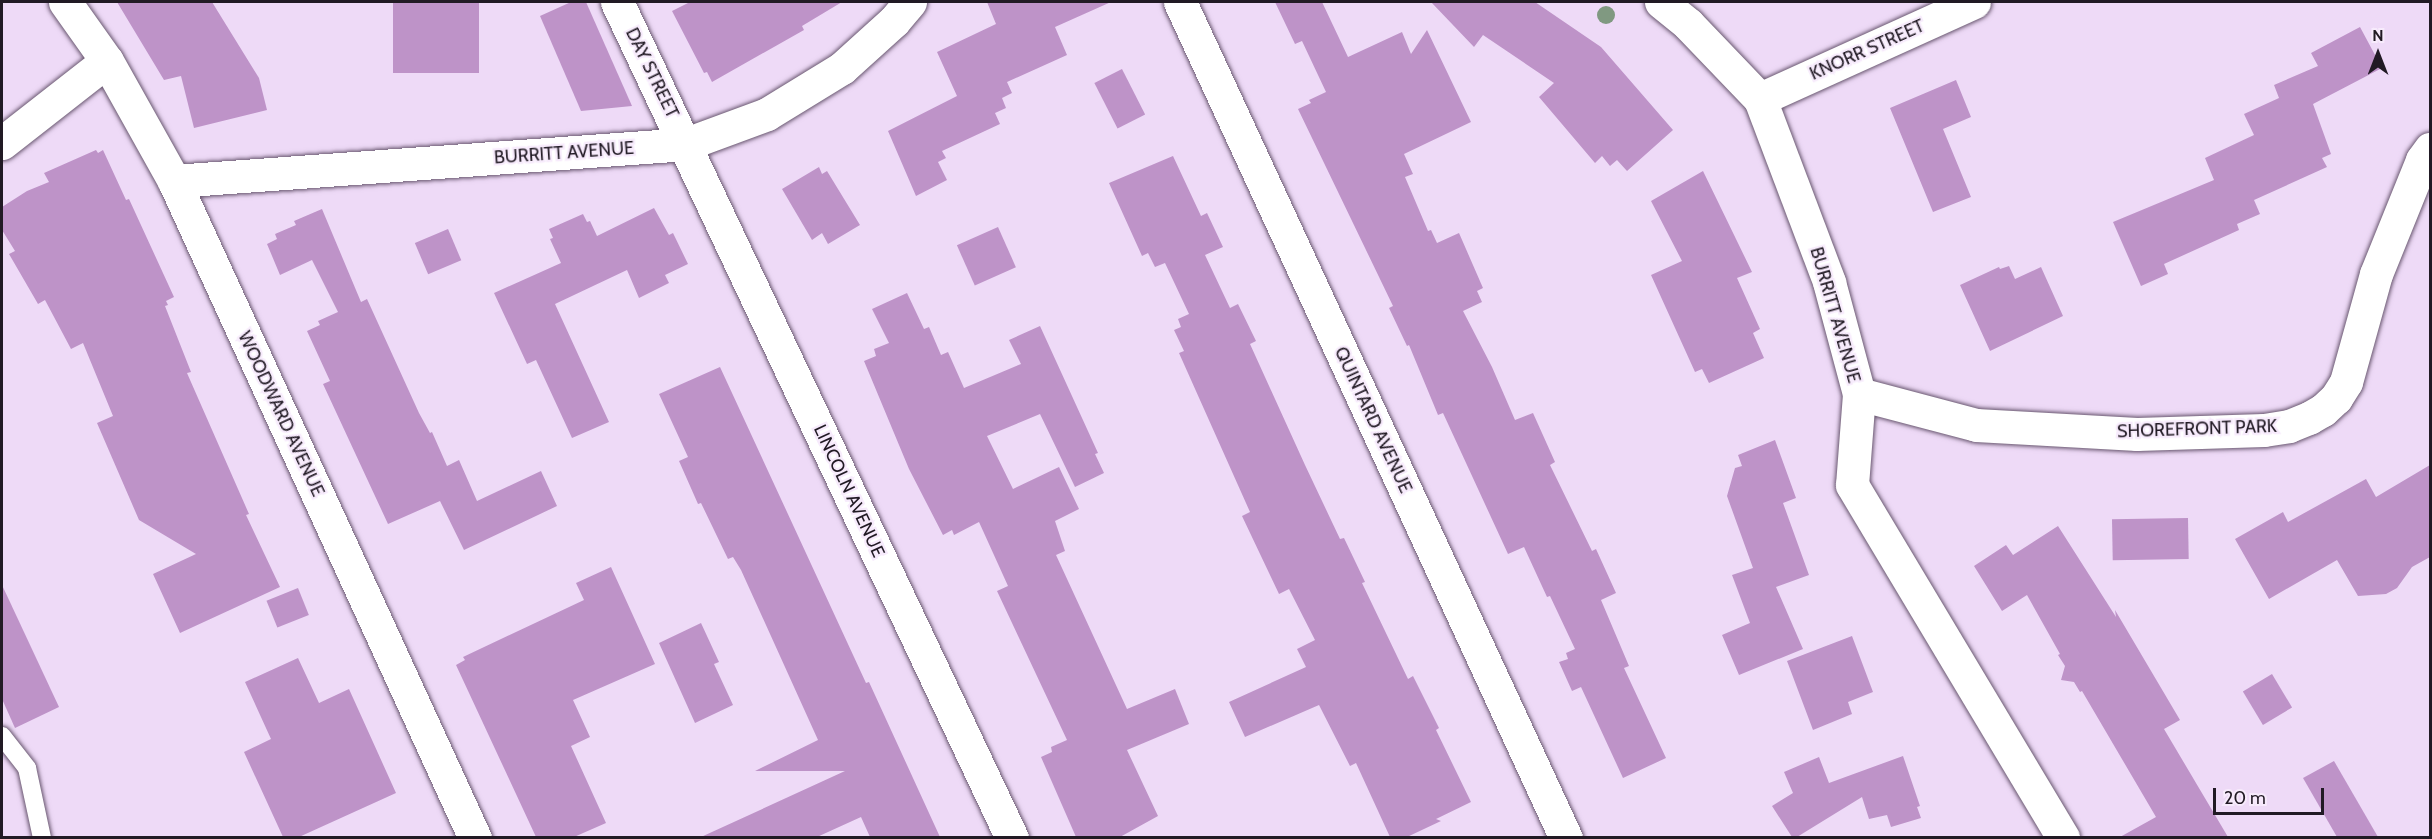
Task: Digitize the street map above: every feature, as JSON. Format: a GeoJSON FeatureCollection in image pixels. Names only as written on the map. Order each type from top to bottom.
{"type":"FeatureCollection","features":[{"type":"Feature","properties":{"kind":"street","name":"WOODWARD AVENUE"},"geometry":{"type":"LineString","coordinates":[[65,2],[107,61],[174,181],[475,837]]}},
{"type":"Feature","properties":{"kind":"street","name":"DAY STREET"},"geometry":{"type":"LineString","coordinates":[[617,2],[686,144]]}},
{"type":"Feature","properties":{"kind":"street","name":"BURRITT AVENUE"},"geometry":{"type":"LineString","coordinates":[[174,181],[686,144],[767,114],[842,68],[894,21],[910,2]]}},
{"type":"Feature","properties":{"kind":"street","name":"QUINTARD AVENUE"},"geometry":{"type":"LineString","coordinates":[[1180,2],[1566,837]]}},
{"type":"Feature","properties":{"kind":"street","name":"BURRITT AVENUE"},"geometry":{"type":"LineString","coordinates":[[1661,2],[1688,24],[1760,99],[1829,282],[1858,394],[1852,485],[2053,832]]}},
{"type":"Feature","properties":{"kind":"street","name":"KNORR STREET"},"geometry":{"type":"LineString","coordinates":[[1760,99],[1974,2]]}},
{"type":"Feature","properties":{"kind":"street"},"geometry":{"type":"LineString","coordinates":[[2,143],[107,61]]}},
{"type":"Feature","properties":{"kind":"street","name":"LINCOLN AVENUE"},"geometry":{"type":"LineString","coordinates":[[686,144],[1012,837]]}},
{"type":"Feature","properties":{"kind":"street","name":"SHOREFRONT PARK"},"geometry":{"type":"LineString","coordinates":[[1858,394],[1976,425],[2137,434],[2264,430],[2289,426],[2309,418],[2330,404],[2346,382],[2376,274],[2422,160],[2430,149]]}},
{"type":"Feature","properties":{"kind":"lane"},"geometry":{"type":"LineString","coordinates":[[2,736],[27,768],[42,837]]}},
{"type":"Feature","properties":{"kind":"building"},"geometry":{"type":"Polygon","coordinates":[[[117,2],[212,2],[259,78],[267,110],[194,128],[181,76],[164,80],[117,2]]]}},
{"type":"Feature","properties":{"kind":"building"},"geometry":{"type":"Polygon","coordinates":[[[393,2],[479,2],[479,73],[393,73],[393,2]]]}},
{"type":"Feature","properties":{"kind":"building"},"geometry":{"type":"Polygon","coordinates":[[[571,2],[586,2],[632,106],[581,111],[540,16],[571,2]]]}},
{"type":"Feature","properties":{"kind":"building"},"geometry":{"type":"Polygon","coordinates":[[[690,2],[842,2],[802,26],[804,30],[712,82],[707,72],[704,73],[672,11],[690,2]]]}},
{"type":"Feature","properties":{"kind":"building"},"geometry":{"type":"Polygon","coordinates":[[[987,2],[1111,2],[1055,27],[1067,55],[1007,82],[1012,93],[1002,98],[1006,108],[995,113],[1000,124],[942,151],[946,158],[938,162],[947,180],[916,196],[888,131],[957,96],[937,52],[996,24],[987,2]]]}},
{"type":"Feature","properties":{"kind":"building"},"geometry":{"type":"Polygon","coordinates":[[[1275,2],[1322,2],[1348,57],[1402,32],[1411,54],[1427,30],[1471,122],[1404,154],[1413,174],[1405,177],[1428,231],[1431,230],[1437,243],[1459,233],[1483,288],[1477,291],[1482,302],[1463,311],[1492,367],[1515,420],[1533,413],[1555,462],[1550,465],[1592,551],[1596,549],[1616,593],[1601,600],[1629,666],[1624,668],[1666,758],[1623,778],[1581,687],[1572,691],[1559,662],[1568,659],[1566,653],[1575,649],[1524,547],[1508,554],[1443,413],[1438,415],[1409,345],[1407,346],[1389,308],[1393,306],[1298,109],[1311,103],[1309,100],[1326,92],[1302,41],[1295,44],[1275,2]]]}},
{"type":"Feature","properties":{"kind":"building"},"geometry":{"type":"Polygon","coordinates":[[[1431,2],[1535,2],[1601,47],[1673,130],[1627,171],[1617,160],[1610,166],[1602,156],[1595,163],[1539,97],[1554,83],[1483,35],[1474,47],[1431,2]]]}},
{"type":"Feature","properties":{"kind":"building"},"geometry":{"type":"Polygon","coordinates":[[[2360,27],[2382,68],[2313,104],[2331,154],[2322,158],[2327,167],[2254,200],[2260,214],[2237,224],[2239,230],[2164,264],[2168,274],[2141,286],[2113,222],[2214,180],[2205,158],[2254,135],[2244,114],[2279,98],[2274,85],[2318,66],[2311,53],[2360,27]]]}},
{"type":"Feature","properties":{"kind":"building"},"geometry":{"type":"Polygon","coordinates":[[[1122,69],[1145,114],[1118,129],[1094,83],[1122,69]]]}},
{"type":"Feature","properties":{"kind":"building"},"geometry":{"type":"Polygon","coordinates":[[[1956,80],[1971,117],[1943,129],[1971,197],[1933,212],[1890,108],[1956,80]]]}},
{"type":"Feature","properties":{"kind":"building"},"geometry":{"type":"Polygon","coordinates":[[[96,150],[98,153],[103,150],[126,200],[129,199],[174,297],[166,301],[168,305],[165,306],[191,372],[187,373],[249,514],[246,515],[280,587],[180,633],[153,574],[196,554],[139,520],[97,423],[113,416],[83,343],[71,349],[45,300],[38,304],[9,254],[15,251],[2,230],[2,207],[27,191],[49,182],[44,173],[96,150]]]}},
{"type":"Feature","properties":{"kind":"building"},"geometry":{"type":"Polygon","coordinates":[[[1173,156],[1201,216],[1207,213],[1223,247],[1205,255],[1230,308],[1238,304],[1256,341],[1250,344],[1305,465],[1340,539],[1344,538],[1365,582],[1362,583],[1408,679],[1413,676],[1439,728],[1436,730],[1471,802],[1436,819],[1441,821],[1407,837],[1390,837],[1356,763],[1350,766],[1319,705],[1245,737],[1229,702],[1306,667],[1297,649],[1315,640],[1289,589],[1279,594],[1242,516],[1250,512],[1179,353],[1184,351],[1174,330],[1181,327],[1178,319],[1189,314],[1165,263],[1155,267],[1148,253],[1142,256],[1109,183],[1173,156]]]}},
{"type":"Feature","properties":{"kind":"building"},"geometry":{"type":"Polygon","coordinates":[[[819,167],[822,174],[827,171],[860,225],[828,244],[822,233],[812,240],[782,189],[819,167]]]}},
{"type":"Feature","properties":{"kind":"building"},"geometry":{"type":"Polygon","coordinates":[[[1703,171],[1752,272],[1737,278],[1760,329],[1753,333],[1764,358],[1709,383],[1702,369],[1695,372],[1651,275],[1682,261],[1651,201],[1703,171]]]}},
{"type":"Feature","properties":{"kind":"building"},"geometry":{"type":"Polygon","coordinates":[[[654,208],[669,235],[673,233],[688,264],[665,275],[669,283],[639,298],[627,270],[555,304],[609,422],[572,438],[536,360],[527,364],[494,293],[561,263],[550,239],[553,238],[549,229],[583,214],[587,222],[590,221],[597,236],[654,208]]]}},
{"type":"Feature","properties":{"kind":"building"},"geometry":{"type":"Polygon","coordinates":[[[322,209],[361,302],[367,299],[419,413],[430,433],[432,432],[447,466],[459,460],[477,501],[541,471],[557,506],[464,550],[440,501],[388,524],[323,384],[330,381],[307,331],[320,325],[318,321],[338,312],[312,260],[280,275],[267,244],[277,239],[275,234],[296,225],[294,221],[322,209]]]}},
{"type":"Feature","properties":{"kind":"building"},"geometry":{"type":"Polygon","coordinates":[[[998,227],[1016,267],[975,285],[957,245],[998,227]]]}},
{"type":"Feature","properties":{"kind":"building"},"geometry":{"type":"Polygon","coordinates":[[[448,229],[461,260],[428,274],[415,243],[448,229]]]}},
{"type":"Feature","properties":{"kind":"building"},"geometry":{"type":"Polygon","coordinates":[[[2009,266],[2015,279],[2041,267],[2063,316],[1990,351],[1960,285],[1999,267],[2000,269],[2009,266]]]}},
{"type":"Feature","properties":{"kind":"building"},"geometry":{"type":"Polygon","coordinates":[[[907,293],[924,329],[929,327],[941,355],[948,352],[964,388],[1021,364],[1009,340],[1040,326],[1098,453],[1095,454],[1104,473],[1075,487],[1040,414],[987,436],[1013,489],[1059,467],[1079,509],[1055,521],[1065,551],[1056,555],[1127,709],[1175,689],[1189,724],[1127,750],[1158,816],[1120,837],[1076,837],[1041,757],[1052,752],[1051,747],[1067,740],[997,591],[1008,586],[979,522],[954,535],[952,530],[943,535],[909,469],[864,361],[876,356],[874,349],[889,343],[872,309],[907,293]]]}},
{"type":"Feature","properties":{"kind":"building"},"geometry":{"type":"Polygon","coordinates":[[[720,367],[940,837],[870,837],[861,817],[817,837],[701,837],[845,771],[755,771],[818,740],[741,570],[733,557],[728,559],[701,503],[698,504],[679,461],[688,457],[659,394],[720,367]]]}},
{"type":"Feature","properties":{"kind":"building"},"geometry":{"type":"Polygon","coordinates":[[[1775,440],[1796,498],[1783,503],[1809,575],[1776,587],[1803,649],[1739,675],[1722,635],[1750,623],[1732,575],[1753,568],[1727,496],[1735,468],[1742,466],[1738,455],[1775,440]]]}},
{"type":"Feature","properties":{"kind":"building"},"geometry":{"type":"Polygon","coordinates":[[[2430,465],[2430,557],[2412,567],[2397,588],[2386,594],[2358,596],[2337,560],[2269,599],[2235,539],[2283,512],[2288,522],[2366,479],[2376,497],[2430,465]]]}},
{"type":"Feature","properties":{"kind":"building"},"geometry":{"type":"Polygon","coordinates":[[[2188,518],[2189,559],[2113,560],[2112,519],[2188,518]]]}},
{"type":"Feature","properties":{"kind":"building"},"geometry":{"type":"Polygon","coordinates":[[[2058,526],[2116,617],[2115,610],[2180,720],[2164,729],[2228,837],[2120,837],[2156,817],[2082,691],[2080,692],[2074,682],[2061,680],[2065,666],[2027,595],[2002,611],[1974,566],[2006,545],[2013,555],[2058,526]]]}},
{"type":"Feature","properties":{"kind":"building"},"geometry":{"type":"Polygon","coordinates":[[[611,567],[655,664],[573,700],[590,737],[571,746],[606,823],[574,837],[536,837],[456,665],[465,660],[463,657],[584,600],[576,583],[611,567]]]}},
{"type":"Feature","properties":{"kind":"building"},"geometry":{"type":"Polygon","coordinates":[[[2,585],[59,707],[15,728],[2,699],[2,585]]]}},
{"type":"Feature","properties":{"kind":"building"},"geometry":{"type":"Polygon","coordinates":[[[298,588],[309,615],[277,628],[266,601],[298,588]]]}},
{"type":"Feature","properties":{"kind":"building"},"geometry":{"type":"Polygon","coordinates":[[[701,623],[719,662],[714,664],[733,705],[695,723],[659,643],[701,623]]]}},
{"type":"Feature","properties":{"kind":"building"},"geometry":{"type":"Polygon","coordinates":[[[1852,636],[1873,692],[1848,702],[1852,714],[1813,730],[1787,661],[1852,636]]]}},
{"type":"Feature","properties":{"kind":"building"},"geometry":{"type":"Polygon","coordinates":[[[298,658],[319,703],[349,689],[396,793],[299,837],[283,837],[244,752],[271,739],[245,682],[298,658]]]}},
{"type":"Feature","properties":{"kind":"building"},"geometry":{"type":"Polygon","coordinates":[[[2272,674],[2292,707],[2263,725],[2243,692],[2272,674]]]}},
{"type":"Feature","properties":{"kind":"building"},"geometry":{"type":"Polygon","coordinates":[[[1903,756],[1920,806],[1917,807],[1921,818],[1891,827],[1887,815],[1869,819],[1862,797],[1797,837],[1792,837],[1772,806],[1793,793],[1784,772],[1819,757],[1829,783],[1903,756]]]}},
{"type":"Feature","properties":{"kind":"building"},"geometry":{"type":"Polygon","coordinates":[[[2334,761],[2378,837],[2337,837],[2303,778],[2334,761]]]}}]}
